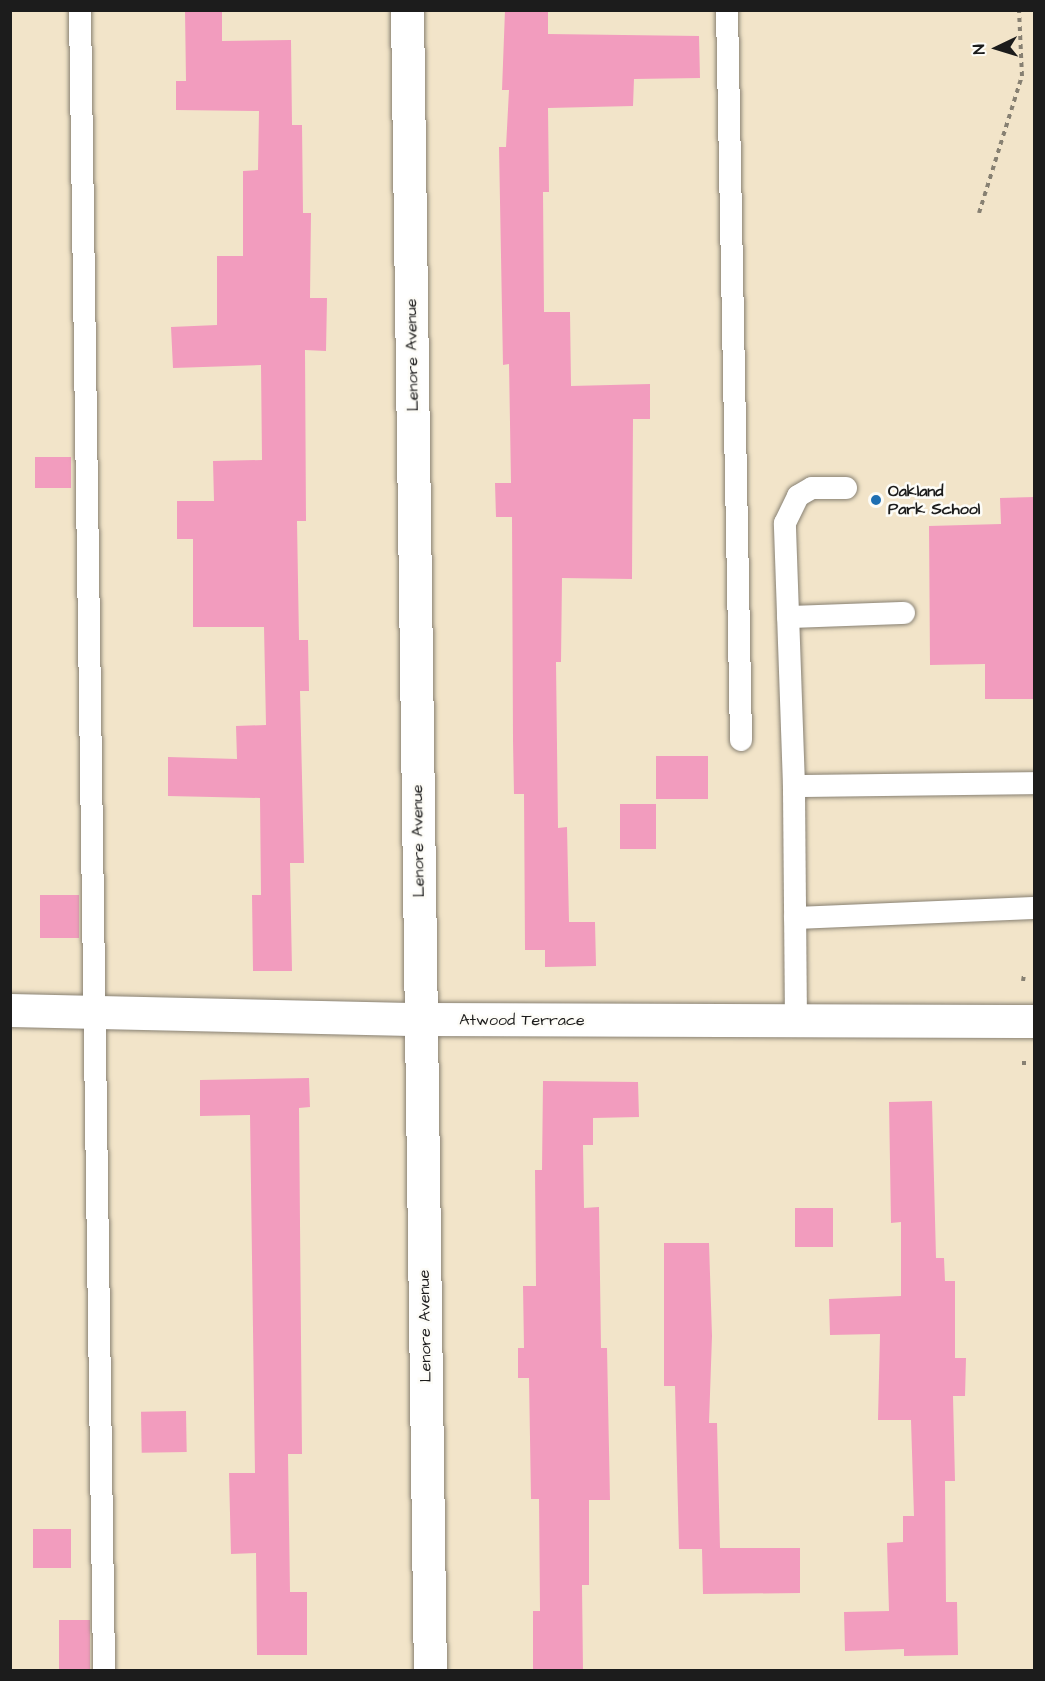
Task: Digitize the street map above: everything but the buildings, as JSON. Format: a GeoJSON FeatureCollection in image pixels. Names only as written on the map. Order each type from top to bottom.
{"type":"FeatureCollection","features":[{"type":"Feature","properties":{"kind":"street","name":"Lenore Avenue"},"geometry":{"type":"LineString","coordinates":[[407,10],[430,1671]]}},
{"type":"Feature","properties":{"kind":"street","name":"Atwood Terrace"},"geometry":{"type":"LineString","coordinates":[[10,1010],[421,1019],[1035,1021]]}},
{"type":"Feature","properties":{"kind":"lane"},"geometry":{"type":"LineString","coordinates":[[80,10],[104,1671]]}},
{"type":"Feature","properties":{"kind":"lane"},"geometry":{"type":"LineString","coordinates":[[727,10],[741,740]]}},
{"type":"Feature","properties":{"kind":"lane"},"geometry":{"type":"LineString","coordinates":[[796,1021],[794,786],[785,523],[798,496],[812,488],[846,488]]}},
{"type":"Feature","properties":{"kind":"lane"},"geometry":{"type":"LineString","coordinates":[[788,617],[904,613]]}},
{"type":"Feature","properties":{"kind":"lane"},"geometry":{"type":"LineString","coordinates":[[794,786],[1035,783]]}},
{"type":"Feature","properties":{"kind":"lane"},"geometry":{"type":"LineString","coordinates":[[795,918],[1035,908]]}},
{"type":"Feature","properties":{"kind":"path"},"geometry":{"type":"LineString","coordinates":[[979,213],[1022,76],[1019,10]]}},
{"type":"Feature","properties":{"kind":"path"},"geometry":{"type":"LineString","coordinates":[[1023,981],[1024,975]]}},
{"type":"Feature","properties":{"kind":"path"},"geometry":{"type":"LineString","coordinates":[[1022,1063],[1029,1064]]}},
{"type":"Feature","properties":{"kind":"place","name":"Oakland Park School"},"geometry":{"type":"Point","coordinates":[876,500]}}]}
